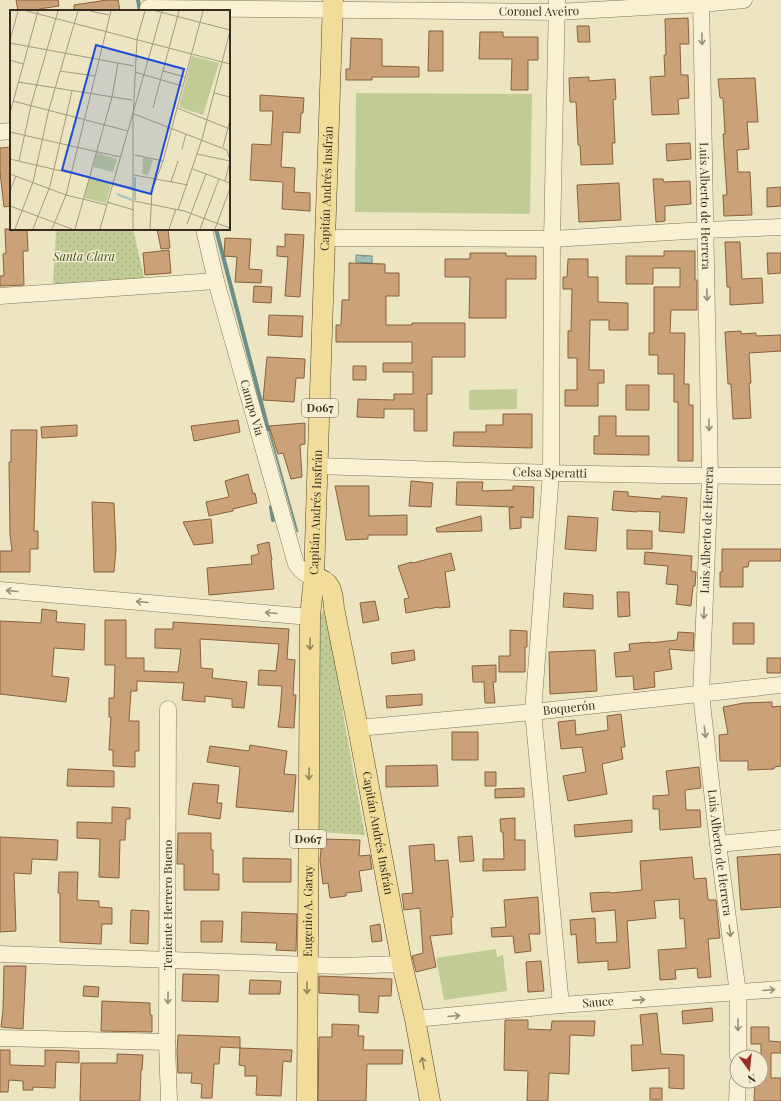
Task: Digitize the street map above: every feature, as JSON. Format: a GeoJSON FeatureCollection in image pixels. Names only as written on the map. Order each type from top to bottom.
{"type":"FeatureCollection","features":[{"type":"Feature","properties":{"kind":"main road","name":"Capitán Andrés Insfrán"},"geometry":{"type":"LineString","coordinates":[[332,5],[326,238],[314,578],[322,579],[330,587],[334,597],[334,608],[402,964],[415,1019],[430,1101]]}},
{"type":"Feature","properties":{"kind":"main road","name":"Eugenio A. Garay"},"geometry":{"type":"LineString","coordinates":[[307,1101],[310,617],[314,578]]}},
{"type":"Feature","properties":{"kind":"street","name":"Coronel Aveiro"},"geometry":{"type":"LineString","coordinates":[[332,5],[557,6],[744,0]]}},
{"type":"Feature","properties":{"kind":"street","name":"Luis Alberto de Herrera"},"geometry":{"type":"LineString","coordinates":[[701,2],[710,476],[701,694],[718,844],[738,993],[738,1049]]}},
{"type":"Feature","properties":{"kind":"street"},"geometry":{"type":"LineString","coordinates":[[147,6],[332,5]]}},
{"type":"Feature","properties":{"kind":"street"},"geometry":{"type":"LineString","coordinates":[[557,6],[552,239],[551,473],[533,712],[561,1005]]}},
{"type":"Feature","properties":{"kind":"street"},"geometry":{"type":"LineString","coordinates":[[0,132],[10,131]]}},
{"type":"Feature","properties":{"kind":"street"},"geometry":{"type":"LineString","coordinates":[[326,238],[552,239],[781,227]]}},
{"type":"Feature","properties":{"kind":"street","name":"Campo Via"},"geometry":{"type":"LineString","coordinates":[[204,230],[216,281],[296,564],[302,573],[314,578]]}},
{"type":"Feature","properties":{"kind":"street"},"geometry":{"type":"LineString","coordinates":[[0,296],[216,281]]}},
{"type":"Feature","properties":{"kind":"street","name":"Celsa Speratti"},"geometry":{"type":"LineString","coordinates":[[318,466],[551,473],[781,476]]}},
{"type":"Feature","properties":{"kind":"street"},"geometry":{"type":"LineString","coordinates":[[0,590],[310,617]]}},
{"type":"Feature","properties":{"kind":"street","name":"Boquerón"},"geometry":{"type":"LineString","coordinates":[[358,728],[533,712],[781,685]]}},
{"type":"Feature","properties":{"kind":"street","name":"Teniente Herrero Bueno"},"geometry":{"type":"LineString","coordinates":[[168,709],[167,1042],[169,1101]]}},
{"type":"Feature","properties":{"kind":"street"},"geometry":{"type":"LineString","coordinates":[[718,844],[781,838]]}},
{"type":"Feature","properties":{"kind":"street"},"geometry":{"type":"LineString","coordinates":[[0,954],[339,966],[402,964]]}},
{"type":"Feature","properties":{"kind":"street","name":"Sauce"},"geometry":{"type":"LineString","coordinates":[[415,1019],[561,1005],[781,989]]}},
{"type":"Feature","properties":{"kind":"street"},"geometry":{"type":"LineString","coordinates":[[0,1038],[167,1042]]}},
{"type":"Feature","properties":{"kind":"street"},"geometry":{"type":"LineString","coordinates":[[738,1089],[738,1101]]}},
{"type":"Feature","properties":{"kind":"green space"},"geometry":{"type":"Polygon","coordinates":[[[356,93],[532,94],[530,214],[355,212],[356,93]]]}},
{"type":"Feature","properties":{"kind":"green space","name":"Santa Clara"},"geometry":{"type":"Polygon","coordinates":[[[56,230],[133,230],[145,282],[53,287],[56,230]]]}},
{"type":"Feature","properties":{"kind":"green space"},"geometry":{"type":"Polygon","coordinates":[[[517,389],[517,409],[469,410],[469,390],[517,389]]]}},
{"type":"Feature","properties":{"kind":"green space"},"geometry":{"type":"Polygon","coordinates":[[[322,611],[325,611],[328,615],[345,725],[365,835],[318,832],[320,616],[322,611]]]}},
{"type":"Feature","properties":{"kind":"green space"},"geometry":{"type":"Polygon","coordinates":[[[496,949],[497,957],[503,955],[507,991],[444,1000],[436,958],[496,949]]]}},
{"type":"Feature","properties":{"kind":"water"},"geometry":{"type":"Polygon","coordinates":[[[356,255],[372,256],[372,263],[356,262],[356,255]]]}},
{"type":"Feature","properties":{"kind":"water"},"geometry":{"type":"Polygon","coordinates":[[[268,425],[298,532],[297,532],[268,425]]]}},
{"type":"Feature","properties":{"kind":"building"},"geometry":{"type":"Polygon","coordinates":[[[16,0],[58,0],[59,6],[40,10],[18,10],[16,0]]]}},
{"type":"Feature","properties":{"kind":"building"},"geometry":{"type":"Polygon","coordinates":[[[107,0],[118,0],[120,10],[74,10],[74,5],[107,0]]]}},
{"type":"Feature","properties":{"kind":"building"},"geometry":{"type":"Polygon","coordinates":[[[688,18],[689,44],[680,44],[681,75],[688,75],[689,98],[678,99],[679,114],[652,115],[650,77],[665,76],[665,19],[688,18]]]}},
{"type":"Feature","properties":{"kind":"building"},"geometry":{"type":"Polygon","coordinates":[[[577,26],[589,26],[590,42],[578,42],[577,26]]]}},
{"type":"Feature","properties":{"kind":"building"},"geometry":{"type":"Polygon","coordinates":[[[429,31],[443,31],[443,71],[428,71],[429,31]]]}},
{"type":"Feature","properties":{"kind":"building"},"geometry":{"type":"Polygon","coordinates":[[[480,32],[503,32],[503,37],[538,37],[538,60],[528,60],[528,90],[511,90],[512,59],[479,59],[480,32]]]}},
{"type":"Feature","properties":{"kind":"building"},"geometry":{"type":"Polygon","coordinates":[[[351,38],[382,39],[382,66],[419,67],[419,77],[372,77],[372,80],[346,80],[346,69],[350,69],[351,38]]]}},
{"type":"Feature","properties":{"kind":"building"},"geometry":{"type":"Polygon","coordinates":[[[589,77],[589,81],[615,79],[616,99],[613,100],[615,143],[612,143],[613,164],[581,165],[580,145],[578,145],[576,102],[570,102],[569,78],[589,77]]]}},
{"type":"Feature","properties":{"kind":"building"},"geometry":{"type":"Polygon","coordinates":[[[755,78],[758,122],[747,122],[749,149],[737,150],[738,172],[750,172],[752,215],[724,216],[723,195],[727,195],[723,134],[725,134],[723,98],[720,98],[718,79],[755,78]]]}},
{"type":"Feature","properties":{"kind":"building"},"geometry":{"type":"Polygon","coordinates":[[[260,95],[304,98],[303,113],[301,113],[300,133],[283,132],[281,167],[295,168],[294,192],[310,193],[310,211],[282,209],[283,182],[250,180],[252,144],[271,145],[273,111],[260,111],[260,95]]]}},
{"type":"Feature","properties":{"kind":"building"},"geometry":{"type":"Polygon","coordinates":[[[690,143],[691,159],[667,161],[666,144],[690,143]]]}},
{"type":"Feature","properties":{"kind":"building"},"geometry":{"type":"Polygon","coordinates":[[[10,147],[10,206],[4,207],[0,172],[0,148],[10,147]]]}},
{"type":"Feature","properties":{"kind":"building"},"geometry":{"type":"Polygon","coordinates":[[[653,179],[663,179],[664,182],[690,181],[691,204],[665,206],[665,221],[656,222],[653,179]]]}},
{"type":"Feature","properties":{"kind":"building"},"geometry":{"type":"Polygon","coordinates":[[[619,183],[621,220],[579,222],[577,185],[619,183]]]}},
{"type":"Feature","properties":{"kind":"building"},"geometry":{"type":"Polygon","coordinates":[[[781,187],[781,206],[767,207],[767,188],[781,187]]]}},
{"type":"Feature","properties":{"kind":"building"},"geometry":{"type":"Polygon","coordinates":[[[5,229],[27,230],[28,251],[23,251],[24,285],[0,286],[0,276],[4,276],[3,254],[6,253],[5,229]]]}},
{"type":"Feature","properties":{"kind":"building"},"geometry":{"type":"Polygon","coordinates":[[[157,230],[168,230],[170,248],[161,249],[157,230]]]}},
{"type":"Feature","properties":{"kind":"building"},"geometry":{"type":"Polygon","coordinates":[[[285,234],[304,235],[300,297],[285,296],[288,257],[277,256],[277,246],[285,247],[285,234]]]}},
{"type":"Feature","properties":{"kind":"building"},"geometry":{"type":"Polygon","coordinates":[[[225,238],[251,239],[249,269],[262,270],[261,283],[235,282],[237,257],[224,256],[225,238]]]}},
{"type":"Feature","properties":{"kind":"building"},"geometry":{"type":"Polygon","coordinates":[[[725,242],[740,242],[742,279],[762,278],[763,303],[730,305],[730,287],[727,287],[725,242]]]}},
{"type":"Feature","properties":{"kind":"building"},"geometry":{"type":"Polygon","coordinates":[[[169,250],[171,273],[145,275],[143,253],[169,250]]]}},
{"type":"Feature","properties":{"kind":"building"},"geometry":{"type":"Polygon","coordinates":[[[664,251],[695,251],[697,310],[671,310],[670,333],[685,333],[684,384],[689,384],[689,405],[693,405],[693,461],[678,461],[678,402],[674,402],[674,374],[658,374],[658,355],[649,355],[649,333],[654,333],[654,287],[680,287],[680,268],[653,268],[653,284],[626,284],[626,256],[664,256],[664,251]]]}},
{"type":"Feature","properties":{"kind":"building"},"geometry":{"type":"Polygon","coordinates":[[[470,253],[506,253],[506,256],[536,256],[536,279],[506,279],[506,318],[469,318],[470,277],[445,277],[445,259],[470,259],[470,253]]]}},
{"type":"Feature","properties":{"kind":"building"},"geometry":{"type":"Polygon","coordinates":[[[767,253],[781,253],[781,273],[768,274],[767,253]]]}},
{"type":"Feature","properties":{"kind":"building"},"geometry":{"type":"Polygon","coordinates":[[[568,259],[588,259],[588,277],[598,277],[598,302],[628,303],[628,330],[609,330],[609,320],[590,320],[589,370],[604,370],[604,383],[598,383],[598,406],[565,406],[565,390],[577,390],[577,358],[568,358],[568,331],[571,331],[572,289],[563,289],[563,277],[567,277],[568,259]]]}},
{"type":"Feature","properties":{"kind":"building"},"geometry":{"type":"Polygon","coordinates":[[[349,263],[385,264],[385,273],[399,273],[399,296],[386,296],[386,325],[412,325],[412,323],[465,323],[465,357],[432,357],[432,394],[427,394],[427,431],[414,431],[414,409],[384,409],[384,418],[357,417],[358,399],[394,400],[394,394],[413,394],[413,372],[383,372],[383,363],[412,363],[412,342],[336,342],[336,325],[341,325],[342,300],[349,300],[349,263]]]}},
{"type":"Feature","properties":{"kind":"building"},"geometry":{"type":"Polygon","coordinates":[[[254,286],[272,287],[271,303],[253,302],[254,286]]]}},
{"type":"Feature","properties":{"kind":"building"},"geometry":{"type":"Polygon","coordinates":[[[269,315],[303,316],[302,337],[268,335],[269,315]]]}},
{"type":"Feature","properties":{"kind":"building"},"geometry":{"type":"Polygon","coordinates":[[[741,331],[741,334],[756,333],[756,336],[781,335],[781,351],[749,353],[751,418],[733,419],[731,384],[728,384],[725,332],[741,331]]]}},
{"type":"Feature","properties":{"kind":"building"},"geometry":{"type":"Polygon","coordinates":[[[267,357],[305,359],[304,378],[296,378],[294,402],[263,400],[267,357]]]}},
{"type":"Feature","properties":{"kind":"building"},"geometry":{"type":"Polygon","coordinates":[[[353,366],[366,366],[366,380],[353,380],[353,366]]]}},
{"type":"Feature","properties":{"kind":"building"},"geometry":{"type":"Polygon","coordinates":[[[626,385],[649,385],[649,410],[626,410],[626,385]]]}},
{"type":"Feature","properties":{"kind":"building"},"geometry":{"type":"Polygon","coordinates":[[[503,414],[532,414],[532,448],[453,446],[454,432],[486,432],[486,425],[503,425],[503,414]]]}},
{"type":"Feature","properties":{"kind":"building"},"geometry":{"type":"Polygon","coordinates":[[[599,416],[616,416],[616,436],[649,436],[649,455],[594,454],[594,436],[599,436],[599,416]]]}},
{"type":"Feature","properties":{"kind":"building"},"geometry":{"type":"Polygon","coordinates":[[[238,420],[240,432],[194,441],[191,426],[238,420]]]}},
{"type":"Feature","properties":{"kind":"building"},"geometry":{"type":"Polygon","coordinates":[[[305,423],[305,444],[300,445],[302,477],[291,479],[283,453],[278,454],[269,426],[305,423]]]}},
{"type":"Feature","properties":{"kind":"building"},"geometry":{"type":"Polygon","coordinates":[[[77,425],[77,436],[42,438],[41,427],[77,425]]]}},
{"type":"Feature","properties":{"kind":"building"},"geometry":{"type":"Polygon","coordinates":[[[11,430],[37,430],[34,531],[38,531],[38,549],[30,549],[30,572],[0,572],[0,551],[12,551],[10,534],[9,462],[11,462],[11,430]]]}},
{"type":"Feature","properties":{"kind":"building"},"geometry":{"type":"Polygon","coordinates":[[[248,474],[257,503],[233,509],[233,511],[209,516],[206,502],[229,497],[225,481],[248,474]]]}},
{"type":"Feature","properties":{"kind":"building"},"geometry":{"type":"Polygon","coordinates":[[[411,481],[433,483],[431,507],[409,506],[411,481]]]}},
{"type":"Feature","properties":{"kind":"building"},"geometry":{"type":"Polygon","coordinates":[[[457,482],[483,482],[482,491],[513,490],[513,486],[534,487],[533,518],[521,517],[521,528],[510,529],[509,508],[514,507],[456,505],[457,482]]]}},
{"type":"Feature","properties":{"kind":"building"},"geometry":{"type":"Polygon","coordinates":[[[335,486],[369,486],[369,516],[407,515],[407,535],[368,535],[368,539],[346,540],[335,486]]]}},
{"type":"Feature","properties":{"kind":"building"},"geometry":{"type":"Polygon","coordinates":[[[614,491],[628,492],[628,496],[661,499],[662,496],[687,498],[684,533],[659,531],[660,512],[612,510],[614,491]]]}},
{"type":"Feature","properties":{"kind":"building"},"geometry":{"type":"Polygon","coordinates":[[[92,502],[114,503],[116,549],[114,572],[94,572],[92,502]]]}},
{"type":"Feature","properties":{"kind":"building"},"geometry":{"type":"Polygon","coordinates":[[[481,516],[482,531],[437,532],[436,528],[481,516]]]}},
{"type":"Feature","properties":{"kind":"building"},"geometry":{"type":"Polygon","coordinates":[[[568,516],[598,518],[596,551],[565,549],[568,516]]]}},
{"type":"Feature","properties":{"kind":"building"},"geometry":{"type":"Polygon","coordinates":[[[211,519],[213,543],[194,545],[183,522],[211,519]]]}},
{"type":"Feature","properties":{"kind":"building"},"geometry":{"type":"Polygon","coordinates":[[[627,530],[652,531],[652,549],[627,549],[627,530]]]}},
{"type":"Feature","properties":{"kind":"building"},"geometry":{"type":"Polygon","coordinates":[[[269,542],[274,589],[209,595],[207,568],[252,564],[251,556],[259,554],[257,545],[269,542]]]}},
{"type":"Feature","properties":{"kind":"building"},"geometry":{"type":"Polygon","coordinates":[[[722,549],[781,549],[781,561],[749,561],[748,567],[743,567],[743,587],[720,587],[720,572],[722,572],[722,549]]]}},
{"type":"Feature","properties":{"kind":"building"},"geometry":{"type":"Polygon","coordinates":[[[645,552],[692,556],[691,571],[696,572],[691,606],[676,604],[678,585],[666,584],[668,566],[644,564],[645,552]]]}},
{"type":"Feature","properties":{"kind":"building"},"geometry":{"type":"Polygon","coordinates":[[[451,553],[455,570],[445,572],[450,607],[439,607],[406,613],[404,599],[409,598],[398,566],[451,553]]]}},
{"type":"Feature","properties":{"kind":"building"},"geometry":{"type":"Polygon","coordinates":[[[617,592],[629,592],[630,616],[618,617],[617,592]]]}},
{"type":"Feature","properties":{"kind":"building"},"geometry":{"type":"Polygon","coordinates":[[[564,593],[593,595],[593,609],[563,607],[564,593]]]}},
{"type":"Feature","properties":{"kind":"building"},"geometry":{"type":"Polygon","coordinates":[[[375,601],[379,620],[363,623],[360,603],[375,601]]]}},
{"type":"Feature","properties":{"kind":"building"},"geometry":{"type":"Polygon","coordinates":[[[42,609],[57,611],[56,622],[85,624],[84,650],[54,648],[52,676],[69,678],[66,702],[0,694],[0,621],[41,623],[42,609]]]}},
{"type":"Feature","properties":{"kind":"building"},"geometry":{"type":"Polygon","coordinates":[[[105,620],[126,620],[126,658],[144,658],[144,671],[178,672],[181,649],[155,648],[155,629],[173,629],[173,622],[289,629],[287,659],[295,660],[293,695],[296,695],[294,728],[278,727],[282,686],[258,685],[259,670],[276,671],[279,644],[200,639],[201,668],[213,669],[212,678],[247,682],[244,708],[232,707],[232,699],[205,696],[205,702],[182,700],[184,683],[137,681],[137,691],[131,691],[129,721],[139,721],[139,751],[135,751],[135,767],[113,766],[113,750],[109,750],[111,717],[109,717],[109,698],[114,698],[115,665],[105,665],[105,620]]]}},
{"type":"Feature","properties":{"kind":"building"},"geometry":{"type":"Polygon","coordinates":[[[733,623],[754,623],[754,644],[733,644],[733,623]]]}},
{"type":"Feature","properties":{"kind":"building"},"geometry":{"type":"Polygon","coordinates":[[[510,630],[527,631],[527,647],[525,647],[525,672],[499,672],[499,656],[510,656],[510,630]]]}},
{"type":"Feature","properties":{"kind":"building"},"geometry":{"type":"Polygon","coordinates":[[[678,632],[694,633],[693,651],[669,649],[672,669],[654,672],[655,687],[634,690],[633,676],[616,677],[614,653],[630,651],[629,644],[677,640],[678,632]]]}},
{"type":"Feature","properties":{"kind":"building"},"geometry":{"type":"Polygon","coordinates":[[[414,650],[415,660],[392,664],[391,653],[414,650]]]}},
{"type":"Feature","properties":{"kind":"building"},"geometry":{"type":"Polygon","coordinates":[[[595,650],[597,691],[550,694],[549,652],[595,650]]]}},
{"type":"Feature","properties":{"kind":"building"},"geometry":{"type":"Polygon","coordinates":[[[767,658],[781,658],[781,673],[767,673],[767,658]]]}},
{"type":"Feature","properties":{"kind":"building"},"geometry":{"type":"Polygon","coordinates":[[[496,665],[496,682],[493,682],[495,703],[485,703],[484,682],[473,682],[472,666],[496,665]]]}},
{"type":"Feature","properties":{"kind":"building"},"geometry":{"type":"Polygon","coordinates":[[[422,694],[422,705],[387,708],[386,696],[422,694]]]}},
{"type":"Feature","properties":{"kind":"building"},"geometry":{"type":"Polygon","coordinates":[[[772,702],[772,707],[781,706],[781,766],[774,767],[774,769],[748,770],[748,761],[720,761],[719,735],[728,734],[723,707],[744,703],[772,702]]]}},
{"type":"Feature","properties":{"kind":"building"},"geometry":{"type":"Polygon","coordinates":[[[621,714],[625,747],[621,747],[623,759],[602,764],[607,794],[568,801],[563,776],[586,772],[582,747],[561,749],[558,722],[575,720],[576,735],[608,730],[607,716],[621,714]]]}},
{"type":"Feature","properties":{"kind":"building"},"geometry":{"type":"Polygon","coordinates":[[[452,732],[478,732],[478,760],[452,760],[452,732]]]}},
{"type":"Feature","properties":{"kind":"building"},"geometry":{"type":"Polygon","coordinates":[[[250,745],[287,751],[284,774],[296,775],[293,812],[236,807],[240,767],[207,762],[210,746],[249,751],[250,745]]]}},
{"type":"Feature","properties":{"kind":"building"},"geometry":{"type":"Polygon","coordinates":[[[437,765],[438,786],[386,787],[386,766],[437,765]]]}},
{"type":"Feature","properties":{"kind":"building"},"geometry":{"type":"Polygon","coordinates":[[[699,767],[701,788],[685,790],[686,810],[700,810],[701,827],[660,830],[659,809],[653,809],[653,796],[669,795],[666,771],[699,767]]]}},
{"type":"Feature","properties":{"kind":"building"},"geometry":{"type":"Polygon","coordinates":[[[68,769],[114,771],[114,787],[67,786],[68,769]]]}},
{"type":"Feature","properties":{"kind":"building"},"geometry":{"type":"Polygon","coordinates":[[[485,772],[496,772],[496,786],[485,786],[485,772]]]}},
{"type":"Feature","properties":{"kind":"building"},"geometry":{"type":"Polygon","coordinates":[[[193,783],[219,785],[217,803],[222,803],[220,819],[188,814],[193,783]]]}},
{"type":"Feature","properties":{"kind":"building"},"geometry":{"type":"Polygon","coordinates":[[[524,788],[524,797],[495,798],[495,789],[524,788]]]}},
{"type":"Feature","properties":{"kind":"building"},"geometry":{"type":"Polygon","coordinates":[[[112,807],[130,808],[130,819],[126,819],[125,840],[120,840],[119,878],[99,877],[100,839],[77,838],[77,822],[112,823],[112,807]]]}},
{"type":"Feature","properties":{"kind":"building"},"geometry":{"type":"Polygon","coordinates":[[[515,818],[515,840],[525,840],[525,870],[483,871],[483,859],[504,859],[503,832],[501,832],[500,819],[515,818]]]}},
{"type":"Feature","properties":{"kind":"building"},"geometry":{"type":"Polygon","coordinates":[[[632,820],[632,832],[575,837],[574,825],[632,820]]]}},
{"type":"Feature","properties":{"kind":"building"},"geometry":{"type":"Polygon","coordinates":[[[178,833],[211,833],[213,874],[219,874],[219,890],[184,890],[184,864],[177,864],[178,833]]]}},
{"type":"Feature","properties":{"kind":"building"},"geometry":{"type":"Polygon","coordinates":[[[472,836],[474,861],[460,862],[458,837],[472,836]]]}},
{"type":"Feature","properties":{"kind":"building"},"geometry":{"type":"Polygon","coordinates":[[[0,837],[58,840],[57,860],[32,859],[31,874],[14,873],[16,931],[0,932],[0,837]]]}},
{"type":"Feature","properties":{"kind":"building"},"geometry":{"type":"Polygon","coordinates":[[[322,839],[360,840],[359,856],[370,855],[372,869],[359,871],[362,891],[346,893],[346,896],[330,898],[328,883],[323,884],[320,860],[322,839]]]}},
{"type":"Feature","properties":{"kind":"building"},"geometry":{"type":"Polygon","coordinates":[[[434,844],[435,861],[448,860],[453,917],[451,917],[452,934],[430,936],[436,967],[416,972],[412,956],[423,953],[420,908],[404,910],[402,894],[413,893],[409,846],[434,844]]]}},
{"type":"Feature","properties":{"kind":"building"},"geometry":{"type":"Polygon","coordinates":[[[781,854],[781,907],[741,910],[737,857],[781,854]]]}},
{"type":"Feature","properties":{"kind":"building"},"geometry":{"type":"Polygon","coordinates":[[[692,857],[694,879],[706,878],[708,900],[716,900],[720,938],[708,939],[711,977],[698,978],[697,968],[675,970],[676,979],[660,980],[658,950],[686,948],[684,918],[680,919],[679,899],[654,901],[656,918],[627,921],[630,968],[608,970],[608,961],[578,963],[576,934],[571,935],[570,920],[595,918],[596,943],[617,942],[615,910],[592,912],[590,893],[611,893],[642,890],[640,861],[692,857]]]}},
{"type":"Feature","properties":{"kind":"building"},"geometry":{"type":"Polygon","coordinates":[[[243,858],[291,859],[291,882],[243,882],[243,858]]]}},
{"type":"Feature","properties":{"kind":"building"},"geometry":{"type":"Polygon","coordinates":[[[59,872],[78,872],[77,900],[99,901],[99,907],[112,908],[112,924],[102,924],[101,944],[60,942],[60,893],[58,893],[59,872]]]}},
{"type":"Feature","properties":{"kind":"building"},"geometry":{"type":"Polygon","coordinates":[[[538,897],[540,934],[529,934],[531,951],[515,953],[513,936],[492,937],[491,928],[506,927],[504,900],[538,897]]]}},
{"type":"Feature","properties":{"kind":"building"},"geometry":{"type":"Polygon","coordinates":[[[131,910],[149,911],[148,944],[130,943],[131,910]]]}},
{"type":"Feature","properties":{"kind":"building"},"geometry":{"type":"Polygon","coordinates":[[[242,912],[297,914],[296,951],[276,950],[277,943],[241,942],[242,912]]]}},
{"type":"Feature","properties":{"kind":"building"},"geometry":{"type":"Polygon","coordinates":[[[201,921],[223,921],[222,942],[201,942],[201,921]]]}},
{"type":"Feature","properties":{"kind":"building"},"geometry":{"type":"Polygon","coordinates":[[[380,924],[382,941],[372,942],[370,926],[380,924]]]}},
{"type":"Feature","properties":{"kind":"building"},"geometry":{"type":"Polygon","coordinates":[[[541,961],[544,991],[528,992],[526,962],[541,961]]]}},
{"type":"Feature","properties":{"kind":"building"},"geometry":{"type":"Polygon","coordinates":[[[4,966],[26,966],[23,1029],[1,1027],[4,966]]]}},
{"type":"Feature","properties":{"kind":"building"},"geometry":{"type":"Polygon","coordinates":[[[183,974],[219,975],[218,1002],[182,1001],[183,974]]]}},
{"type":"Feature","properties":{"kind":"building"},"geometry":{"type":"Polygon","coordinates":[[[319,976],[392,979],[391,996],[379,996],[378,1013],[359,1012],[359,995],[319,993],[319,976]]]}},
{"type":"Feature","properties":{"kind":"building"},"geometry":{"type":"Polygon","coordinates":[[[250,980],[281,981],[280,994],[249,994],[250,980]]]}},
{"type":"Feature","properties":{"kind":"building"},"geometry":{"type":"Polygon","coordinates":[[[84,986],[99,987],[98,997],[83,996],[84,986]]]}},
{"type":"Feature","properties":{"kind":"building"},"geometry":{"type":"Polygon","coordinates":[[[102,1001],[150,1003],[152,1032],[101,1031],[102,1001]]]}},
{"type":"Feature","properties":{"kind":"building"},"geometry":{"type":"Polygon","coordinates":[[[712,1008],[713,1021],[683,1024],[682,1011],[712,1008]]]}},
{"type":"Feature","properties":{"kind":"building"},"geometry":{"type":"Polygon","coordinates":[[[657,1013],[661,1054],[684,1055],[684,1089],[669,1088],[669,1068],[632,1071],[631,1045],[643,1045],[640,1015],[657,1013]]]}},
{"type":"Feature","properties":{"kind":"building"},"geometry":{"type":"Polygon","coordinates":[[[505,1020],[528,1020],[528,1029],[551,1030],[552,1021],[595,1021],[594,1036],[570,1035],[569,1074],[549,1073],[548,1101],[527,1101],[528,1071],[504,1070],[505,1020]]]}},
{"type":"Feature","properties":{"kind":"building"},"geometry":{"type":"Polygon","coordinates":[[[332,1024],[359,1025],[358,1036],[364,1036],[363,1050],[403,1050],[402,1064],[367,1064],[366,1101],[318,1101],[319,1037],[332,1037],[332,1024]]]}},
{"type":"Feature","properties":{"kind":"building"},"geometry":{"type":"Polygon","coordinates":[[[751,1027],[769,1027],[769,1041],[781,1042],[781,1053],[771,1053],[771,1078],[781,1078],[781,1101],[754,1101],[755,1089],[769,1089],[769,1049],[761,1049],[761,1044],[751,1044],[751,1027]]]}},
{"type":"Feature","properties":{"kind":"building"},"geometry":{"type":"Polygon","coordinates":[[[178,1035],[240,1037],[240,1048],[220,1048],[219,1064],[214,1064],[212,1098],[201,1098],[202,1084],[191,1083],[192,1073],[178,1073],[178,1035]]]}},
{"type":"Feature","properties":{"kind":"building"},"geometry":{"type":"Polygon","coordinates":[[[240,1048],[292,1050],[291,1062],[283,1061],[281,1096],[256,1095],[257,1076],[245,1076],[245,1066],[239,1065],[240,1048]]]}},
{"type":"Feature","properties":{"kind":"building"},"geometry":{"type":"Polygon","coordinates":[[[0,1050],[10,1050],[10,1065],[45,1066],[45,1050],[79,1051],[79,1063],[56,1062],[55,1088],[33,1087],[33,1090],[23,1090],[23,1081],[9,1080],[8,1092],[0,1092],[0,1050]]]}},
{"type":"Feature","properties":{"kind":"building"},"geometry":{"type":"Polygon","coordinates":[[[117,1054],[143,1055],[140,1101],[80,1101],[81,1063],[117,1063],[117,1054]]]}},
{"type":"Feature","properties":{"kind":"building"},"geometry":{"type":"Polygon","coordinates":[[[650,1088],[662,1088],[662,1100],[650,1100],[650,1088]]]}},
{"type":"Feature","properties":{"kind":"waterway"},"geometry":{"type":"LineString","coordinates":[[138,0],[140,10]]}},
{"type":"Feature","properties":{"kind":"waterway"},"geometry":{"type":"LineString","coordinates":[[216,230],[268,429]]}},
{"type":"Feature","properties":{"kind":"waterway"},"geometry":{"type":"LineString","coordinates":[[271,507],[273,520]]}}]}
